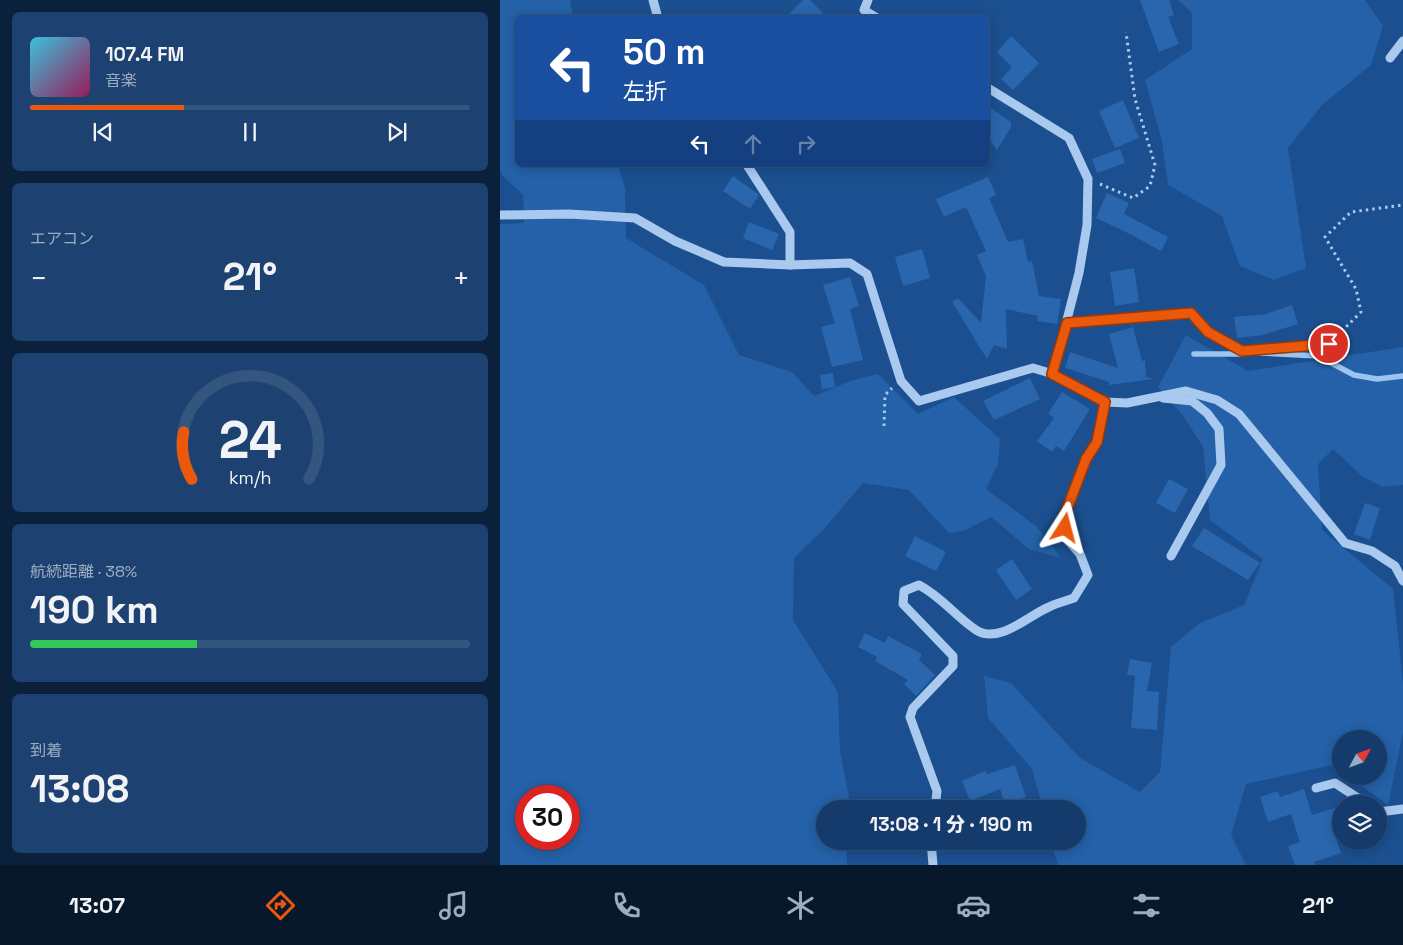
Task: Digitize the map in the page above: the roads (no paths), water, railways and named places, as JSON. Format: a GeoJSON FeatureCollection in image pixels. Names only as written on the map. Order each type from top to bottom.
{"type":"FeatureCollection","features":[{"type":"Feature","properties":{"kind":"street"},"geometry":{"type":"LineString","coordinates":[[653,0],[657,15]]}},
{"type":"Feature","properties":{"kind":"street"},"geometry":{"type":"LineString","coordinates":[[868,0],[864,10],[872,15]]}},
{"type":"Feature","properties":{"kind":"street"},"geometry":{"type":"LineString","coordinates":[[1390,58],[1403,41]]}},
{"type":"Feature","properties":{"kind":"street"},"geometry":{"type":"LineString","coordinates":[[990,89],[1069,138],[1088,179],[1087,225],[1067,323],[1052,374]]}},
{"type":"Feature","properties":{"kind":"street"},"geometry":{"type":"LineString","coordinates":[[748,167],[790,232],[790,265]]}},
{"type":"Feature","properties":{"kind":"street"},"geometry":{"type":"LineString","coordinates":[[500,215],[569,214],[635,218],[675,242],[724,262],[790,265],[850,263],[868,274],[901,381],[919,401],[1033,368],[1052,374],[1105,402],[1127,403],[1186,391],[1217,400],[1239,414],[1345,543],[1372,552],[1395,566],[1403,581]]}},
{"type":"Feature","properties":{"kind":"street"},"geometry":{"type":"LineString","coordinates":[[1067,323],[1191,313],[1208,332],[1242,351],[1329,344]]}},
{"type":"Feature","properties":{"kind":"street"},"geometry":{"type":"LineString","coordinates":[[1157,397],[1192,402],[1207,414],[1218,429],[1221,465],[1170,556]]}},
{"type":"Feature","properties":{"kind":"street"},"geometry":{"type":"LineString","coordinates":[[936,800],[937,791],[910,717],[913,708],[953,666],[953,656],[903,604],[904,591],[919,585],[932,592],[977,631],[991,635],[1005,631],[1048,607],[1074,598],[1088,575],[1080,554],[1066,538],[1064,517],[1086,459],[1097,442],[1105,402]]}},
{"type":"Feature","properties":{"kind":"street"},"geometry":{"type":"LineString","coordinates":[[1316,788],[1335,783],[1353,795]]}},
{"type":"Feature","properties":{"kind":"street"},"geometry":{"type":"LineString","coordinates":[[1387,811],[1403,809]]}},
{"type":"Feature","properties":{"kind":"street"},"geometry":{"type":"LineString","coordinates":[[932,850],[933,865]]}},
{"type":"Feature","properties":{"kind":"waterway"},"geometry":{"type":"LineString","coordinates":[[1261,353],[1318,356],[1354,375],[1377,379],[1403,376]]}},
{"type":"Feature","properties":{"kind":"waterway"},"geometry":{"type":"LineString","coordinates":[[1194,354],[1244,354]]}}]}
